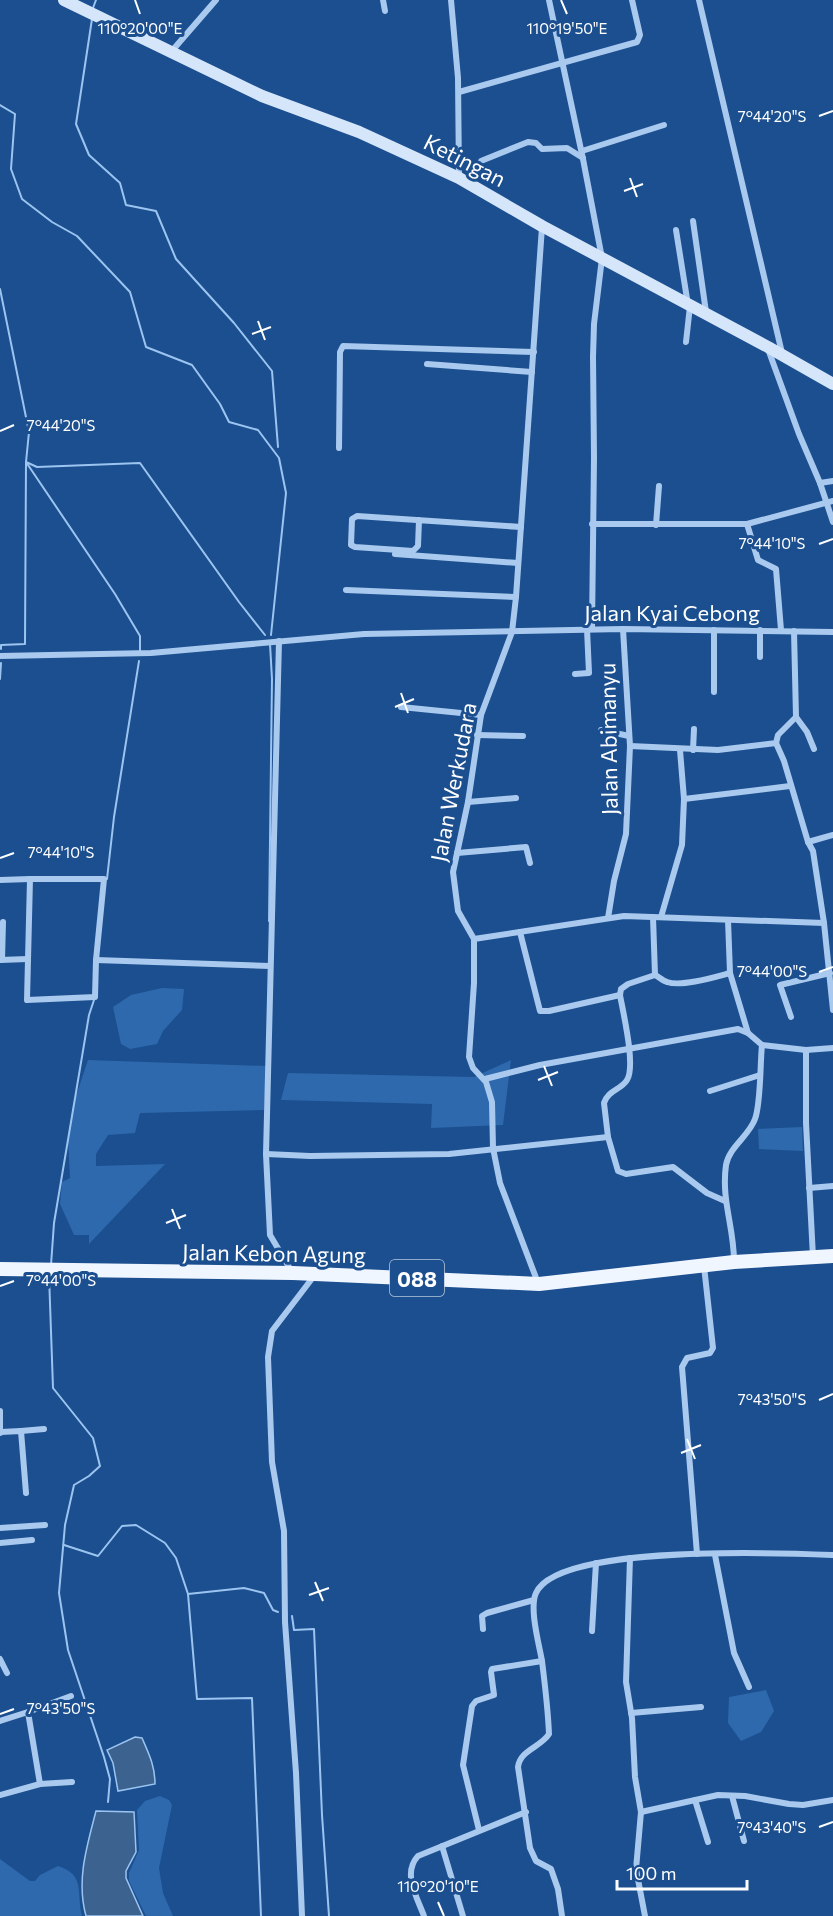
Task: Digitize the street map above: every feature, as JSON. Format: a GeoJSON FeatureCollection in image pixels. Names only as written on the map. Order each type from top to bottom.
{"type":"FeatureCollection","features":[{"type":"Feature","properties":{"kind":"main road","name":"Jalan Kebon Agung"},"geometry":{"type":"LineString","coordinates":[[0,1269],[293,1273],[539,1284],[734,1262],[833,1256]]}},
{"type":"Feature","properties":{"kind":"street","name":"Ketingan"},"geometry":{"type":"LineString","coordinates":[[64,0],[84,4],[171,53],[262,96],[359,132],[459,178],[542,226],[833,384]]}},
{"type":"Feature","properties":{"kind":"street"},"geometry":{"type":"LineString","coordinates":[[171,53],[216,0]]}},
{"type":"Feature","properties":{"kind":"street"},"geometry":{"type":"LineString","coordinates":[[383,0],[385,10]]}},
{"type":"Feature","properties":{"kind":"street"},"geometry":{"type":"LineString","coordinates":[[451,0],[459,92],[459,178]]}},
{"type":"Feature","properties":{"kind":"street"},"geometry":{"type":"LineString","coordinates":[[549,0],[582,151],[602,258],[594,324],[594,458],[589,673],[575,674]]}},
{"type":"Feature","properties":{"kind":"street"},"geometry":{"type":"LineString","coordinates":[[459,92],[639,40],[640,35],[632,0]]}},
{"type":"Feature","properties":{"kind":"street"},"geometry":{"type":"LineString","coordinates":[[699,0],[782,355]]}},
{"type":"Feature","properties":{"kind":"street"},"geometry":{"type":"LineString","coordinates":[[582,151],[664,125]]}},
{"type":"Feature","properties":{"kind":"street"},"geometry":{"type":"LineString","coordinates":[[471,186],[481,161],[528,142],[536,143],[542,149],[567,148],[583,159]]}},
{"type":"Feature","properties":{"kind":"street"},"geometry":{"type":"LineString","coordinates":[[693,221],[706,315]]}},
{"type":"Feature","properties":{"kind":"street","name":"Jalan Werkudara"},"geometry":{"type":"LineString","coordinates":[[474,939],[458,911],[453,872],[468,802],[481,715],[512,632],[542,226]]}},
{"type":"Feature","properties":{"kind":"street"},"geometry":{"type":"LineString","coordinates":[[676,230],[689,306],[686,342]]}},
{"type":"Feature","properties":{"kind":"street"},"geometry":{"type":"LineString","coordinates":[[339,448],[340,352],[343,346],[534,352]]}},
{"type":"Feature","properties":{"kind":"street"},"geometry":{"type":"LineString","coordinates":[[768,347],[794,423],[830,502],[833,522]]}},
{"type":"Feature","properties":{"kind":"street"},"geometry":{"type":"LineString","coordinates":[[427,364],[532,372]]}},
{"type":"Feature","properties":{"kind":"street"},"geometry":{"type":"LineString","coordinates":[[820,483],[833,481]]}},
{"type":"Feature","properties":{"kind":"street"},"geometry":{"type":"LineString","coordinates":[[656,525],[659,486]]}},
{"type":"Feature","properties":{"kind":"street"},"geometry":{"type":"LineString","coordinates":[[592,524],[747,524],[830,502]]}},
{"type":"Feature","properties":{"kind":"street"},"geometry":{"type":"LineString","coordinates":[[419,520],[418,546],[413,551],[351,545],[354,516],[419,520],[520,528]]}},
{"type":"Feature","properties":{"kind":"street"},"geometry":{"type":"LineString","coordinates":[[747,524],[758,560],[776,569],[781,630]]}},
{"type":"Feature","properties":{"kind":"street"},"geometry":{"type":"LineString","coordinates":[[351,551],[518,563]]}},
{"type":"Feature","properties":{"kind":"street"},"geometry":{"type":"LineString","coordinates":[[346,590],[516,597]]}},
{"type":"Feature","properties":{"kind":"street","name":"Jalan Kyai Cebong"},"geometry":{"type":"LineString","coordinates":[[0,656],[151,653],[364,634],[590,629],[833,632]]}},
{"type":"Feature","properties":{"kind":"street","name":"Jalan Abimanyu"},"geometry":{"type":"LineString","coordinates":[[608,918],[614,881],[626,834],[630,746],[624,629]]}},
{"type":"Feature","properties":{"kind":"street"},"geometry":{"type":"LineString","coordinates":[[714,630],[714,692]]}},
{"type":"Feature","properties":{"kind":"street"},"geometry":{"type":"LineString","coordinates":[[760,630],[760,657]]}},
{"type":"Feature","properties":{"kind":"street"},"geometry":{"type":"LineString","coordinates":[[794,631],[796,717],[807,732],[814,749]]}},
{"type":"Feature","properties":{"kind":"street"},"geometry":{"type":"LineString","coordinates":[[279,641],[266,1154],[270,1235],[293,1273]]}},
{"type":"Feature","properties":{"kind":"street"},"geometry":{"type":"LineString","coordinates":[[401,707],[481,715]]}},
{"type":"Feature","properties":{"kind":"street"},"geometry":{"type":"LineString","coordinates":[[796,717],[778,735],[776,743],[784,761],[808,842],[813,851],[833,1005]]}},
{"type":"Feature","properties":{"kind":"street"},"geometry":{"type":"LineString","coordinates":[[693,750],[694,729]]}},
{"type":"Feature","properties":{"kind":"street"},"geometry":{"type":"LineString","coordinates":[[601,730],[629,736]]}},
{"type":"Feature","properties":{"kind":"street"},"geometry":{"type":"LineString","coordinates":[[477,735],[524,736]]}},
{"type":"Feature","properties":{"kind":"street"},"geometry":{"type":"LineString","coordinates":[[630,746],[717,750],[776,743]]}},
{"type":"Feature","properties":{"kind":"street"},"geometry":{"type":"LineString","coordinates":[[661,917],[681,854],[684,799],[680,750]]}},
{"type":"Feature","properties":{"kind":"street"},"geometry":{"type":"LineString","coordinates":[[684,799],[790,786]]}},
{"type":"Feature","properties":{"kind":"street"},"geometry":{"type":"LineString","coordinates":[[468,802],[516,798]]}},
{"type":"Feature","properties":{"kind":"street"},"geometry":{"type":"LineString","coordinates":[[808,842],[833,834]]}},
{"type":"Feature","properties":{"kind":"street"},"geometry":{"type":"LineString","coordinates":[[457,853],[526,847],[530,863]]}},
{"type":"Feature","properties":{"kind":"street"},"geometry":{"type":"LineString","coordinates":[[0,880],[30,879],[104,879],[96,960],[95,997],[27,1000],[30,879]]}},
{"type":"Feature","properties":{"kind":"street"},"geometry":{"type":"LineString","coordinates":[[539,1284],[500,1183],[493,1148],[492,1102],[485,1079],[473,1068],[469,1057],[474,983],[474,939],[624,916],[824,923]]}},
{"type":"Feature","properties":{"kind":"street"},"geometry":{"type":"LineString","coordinates":[[652,917],[655,975]]}},
{"type":"Feature","properties":{"kind":"street"},"geometry":{"type":"LineString","coordinates":[[728,920],[730,973],[748,1033]]}},
{"type":"Feature","properties":{"kind":"street"},"geometry":{"type":"LineString","coordinates":[[3,922],[1,960],[28,959]]}},
{"type":"Feature","properties":{"kind":"street"},"geometry":{"type":"LineString","coordinates":[[520,932],[540,1011],[549,1011],[620,994]]}},
{"type":"Feature","properties":{"kind":"street"},"geometry":{"type":"LineString","coordinates":[[96,960],[270,966]]}},
{"type":"Feature","properties":{"kind":"street"},"geometry":{"type":"LineString","coordinates":[[725,1201],[706,1192],[673,1167],[626,1174],[618,1171],[608,1137],[604,1103],[609,1094],[628,1078],[630,1048],[621,989],[628,984],[655,975],[672,983],[701,980],[730,973]]}},
{"type":"Feature","properties":{"kind":"street"},"geometry":{"type":"LineString","coordinates":[[791,1017],[780,985],[830,973]]}},
{"type":"Feature","properties":{"kind":"street"},"geometry":{"type":"LineString","coordinates":[[485,1079],[522,1069],[738,1029],[748,1033],[762,1045],[806,1050],[833,1048]]}},
{"type":"Feature","properties":{"kind":"street"},"geometry":{"type":"LineString","coordinates":[[734,1262],[733,1235],[725,1201],[726,1163],[730,1154],[751,1128],[756,1116],[762,1045]]}},
{"type":"Feature","properties":{"kind":"street"},"geometry":{"type":"LineString","coordinates":[[806,1050],[806,1123],[813,1257]]}},
{"type":"Feature","properties":{"kind":"street"},"geometry":{"type":"LineString","coordinates":[[710,1091],[760,1075]]}},
{"type":"Feature","properties":{"kind":"street"},"geometry":{"type":"LineString","coordinates":[[266,1154],[310,1156],[449,1154],[608,1137]]}},
{"type":"Feature","properties":{"kind":"street"},"geometry":{"type":"LineString","coordinates":[[809,1188],[833,1186]]}},
{"type":"Feature","properties":{"kind":"street"},"geometry":{"type":"LineString","coordinates":[[697,1554],[682,1367],[687,1358],[710,1353],[713,1348],[704,1265]]}},
{"type":"Feature","properties":{"kind":"street"},"geometry":{"type":"LineString","coordinates":[[302,1916],[296,1773],[285,1622],[284,1531],[272,1462],[268,1357],[272,1331],[315,1274]]}},
{"type":"Feature","properties":{"kind":"street"},"geometry":{"type":"LineString","coordinates":[[0,1412],[1,1433],[44,1429]]}},
{"type":"Feature","properties":{"kind":"street"},"geometry":{"type":"LineString","coordinates":[[21,1431],[26,1493]]}},
{"type":"Feature","properties":{"kind":"street"},"geometry":{"type":"LineString","coordinates":[[0,1528],[45,1525]]}},
{"type":"Feature","properties":{"kind":"street"},"geometry":{"type":"LineString","coordinates":[[0,1543],[32,1540]]}},
{"type":"Feature","properties":{"kind":"street"},"geometry":{"type":"LineString","coordinates":[[562,1916],[558,1889],[551,1869],[536,1861],[532,1855],[519,1761],[522,1756],[544,1741],[549,1734],[534,1600],[536,1590],[558,1575],[580,1566],[630,1558],[697,1554],[833,1556]]}},
{"type":"Feature","properties":{"kind":"street"},"geometry":{"type":"LineString","coordinates":[[715,1555],[734,1653],[750,1687]]}},
{"type":"Feature","properties":{"kind":"street"},"geometry":{"type":"LineString","coordinates":[[630,1558],[626,1682],[631,1713],[635,1777],[641,1812],[635,1862],[645,1916]]}},
{"type":"Feature","properties":{"kind":"street"},"geometry":{"type":"LineString","coordinates":[[592,1632],[596,1563]]}},
{"type":"Feature","properties":{"kind":"street"},"geometry":{"type":"LineString","coordinates":[[483,1629],[482,1616],[487,1613],[534,1600]]}},
{"type":"Feature","properties":{"kind":"street"},"geometry":{"type":"LineString","coordinates":[[0,1659],[7,1673]]}},
{"type":"Feature","properties":{"kind":"street"},"geometry":{"type":"LineString","coordinates":[[479,1830],[463,1765],[472,1706],[476,1701],[494,1695],[492,1669],[542,1661]]}},
{"type":"Feature","properties":{"kind":"street"},"geometry":{"type":"LineString","coordinates":[[0,1721],[71,1696]]}},
{"type":"Feature","properties":{"kind":"street"},"geometry":{"type":"LineString","coordinates":[[631,1713],[701,1707]]}},
{"type":"Feature","properties":{"kind":"street"},"geometry":{"type":"LineString","coordinates":[[28,1712],[40,1784]]}},
{"type":"Feature","properties":{"kind":"street"},"geometry":{"type":"LineString","coordinates":[[0,1795],[40,1784],[72,1782]]}},
{"type":"Feature","properties":{"kind":"street"},"geometry":{"type":"LineString","coordinates":[[641,1812],[718,1795],[745,1796],[803,1805],[833,1800]]}},
{"type":"Feature","properties":{"kind":"street"},"geometry":{"type":"LineString","coordinates":[[732,1796],[744,1841]]}},
{"type":"Feature","properties":{"kind":"street"},"geometry":{"type":"LineString","coordinates":[[695,1800],[708,1842]]}},
{"type":"Feature","properties":{"kind":"street"},"geometry":{"type":"LineString","coordinates":[[424,1916],[409,1870],[413,1861],[418,1856],[526,1812]]}},
{"type":"Feature","properties":{"kind":"street"},"geometry":{"type":"LineString","coordinates":[[442,1846],[463,1916]]}},
{"type":"Feature","properties":{"kind":"shaded area"},"geometry":{"type":"Polygon","coordinates":[[[162,988],[184,989],[182,1010],[163,1031],[157,1044],[130,1049],[121,1044],[113,1007],[131,995],[162,988]]]}},
{"type":"Feature","properties":{"kind":"shaded area"},"geometry":{"type":"Polygon","coordinates":[[[88,1060],[267,1066],[264,1110],[140,1113],[135,1133],[108,1135],[96,1154],[96,1166],[165,1164],[89,1244],[89,1235],[74,1235],[60,1204],[62,1182],[70,1178],[68,1138],[73,1105],[88,1060]]]}},
{"type":"Feature","properties":{"kind":"shaded area"},"geometry":{"type":"Polygon","coordinates":[[[511,1060],[503,1125],[431,1128],[432,1104],[281,1100],[288,1073],[474,1077],[511,1060]]]}},
{"type":"Feature","properties":{"kind":"shaded area"},"geometry":{"type":"Polygon","coordinates":[[[802,1127],[803,1151],[759,1149],[758,1129],[802,1127]]]}},
{"type":"Feature","properties":{"kind":"shaded area"},"geometry":{"type":"Polygon","coordinates":[[[766,1690],[774,1711],[761,1732],[741,1741],[728,1723],[729,1697],[766,1690]]]}},
{"type":"Feature","properties":{"kind":"shaded area"},"geometry":{"type":"Polygon","coordinates":[[[135,1737],[142,1738],[147,1749],[153,1766],[155,1784],[118,1791],[113,1763],[107,1750],[135,1737]]]}},
{"type":"Feature","properties":{"kind":"shaded area"},"geometry":{"type":"Polygon","coordinates":[[[160,1796],[169,1800],[172,1805],[159,1868],[163,1893],[173,1916],[146,1916],[129,1881],[129,1873],[139,1850],[137,1810],[145,1801],[160,1796]]]}},
{"type":"Feature","properties":{"kind":"shaded area"},"geometry":{"type":"Polygon","coordinates":[[[96,1811],[134,1812],[136,1852],[126,1871],[126,1878],[143,1916],[86,1916],[82,1876],[96,1811]]]}},
{"type":"Feature","properties":{"kind":"shaded area"},"geometry":{"type":"Polygon","coordinates":[[[0,1859],[30,1881],[35,1881],[40,1875],[58,1866],[73,1874],[78,1885],[82,1916],[0,1916],[0,1859]]]}},
{"type":"Feature","properties":{"kind":"waterway"},"geometry":{"type":"LineString","coordinates":[[93,8],[96,0]]}},
{"type":"Feature","properties":{"kind":"waterway"},"geometry":{"type":"LineString","coordinates":[[92,19],[76,124],[89,155],[120,183],[126,205],[156,211],[176,259],[234,323],[272,371],[278,447]]}},
{"type":"Feature","properties":{"kind":"waterway"},"geometry":{"type":"LineString","coordinates":[[0,105],[15,114],[11,169],[22,199],[52,222],[77,236],[130,292],[146,347],[192,365],[220,404],[229,422],[258,430],[279,458],[286,493],[271,635]]}},
{"type":"Feature","properties":{"kind":"waterway"},"geometry":{"type":"LineString","coordinates":[[0,289],[29,432],[26,462],[115,594],[140,636],[140,651]]}},
{"type":"Feature","properties":{"kind":"waterway"},"geometry":{"type":"LineString","coordinates":[[1,649],[1,645],[25,644],[26,462],[37,467],[140,463],[265,635]]}},
{"type":"Feature","properties":{"kind":"waterway"},"geometry":{"type":"LineString","coordinates":[[269,921],[272,679],[270,644]]}},
{"type":"Feature","properties":{"kind":"waterway"},"geometry":{"type":"LineString","coordinates":[[107,879],[114,817],[139,661]]}},
{"type":"Feature","properties":{"kind":"waterway"},"geometry":{"type":"LineString","coordinates":[[0,679],[1,663]]}},
{"type":"Feature","properties":{"kind":"waterway"},"geometry":{"type":"LineString","coordinates":[[51,1265],[54,1223],[89,1015],[94,1000]]}},
{"type":"Feature","properties":{"kind":"waterway"},"geometry":{"type":"LineString","coordinates":[[49,1275],[53,1388],[93,1438],[100,1466],[74,1485],[65,1525],[59,1593],[68,1650],[110,1779],[108,1802]]}},
{"type":"Feature","properties":{"kind":"waterway"},"geometry":{"type":"LineString","coordinates":[[64,1545],[98,1556],[122,1526],[136,1525],[165,1543],[176,1558],[188,1594],[244,1588],[264,1593],[273,1610],[278,1612]]}},
{"type":"Feature","properties":{"kind":"waterway"},"geometry":{"type":"LineString","coordinates":[[188,1594],[197,1699],[252,1698],[261,1916]]}},
{"type":"Feature","properties":{"kind":"waterway"},"geometry":{"type":"LineString","coordinates":[[292,1616],[294,1630],[314,1629],[329,1916]]}}]}
